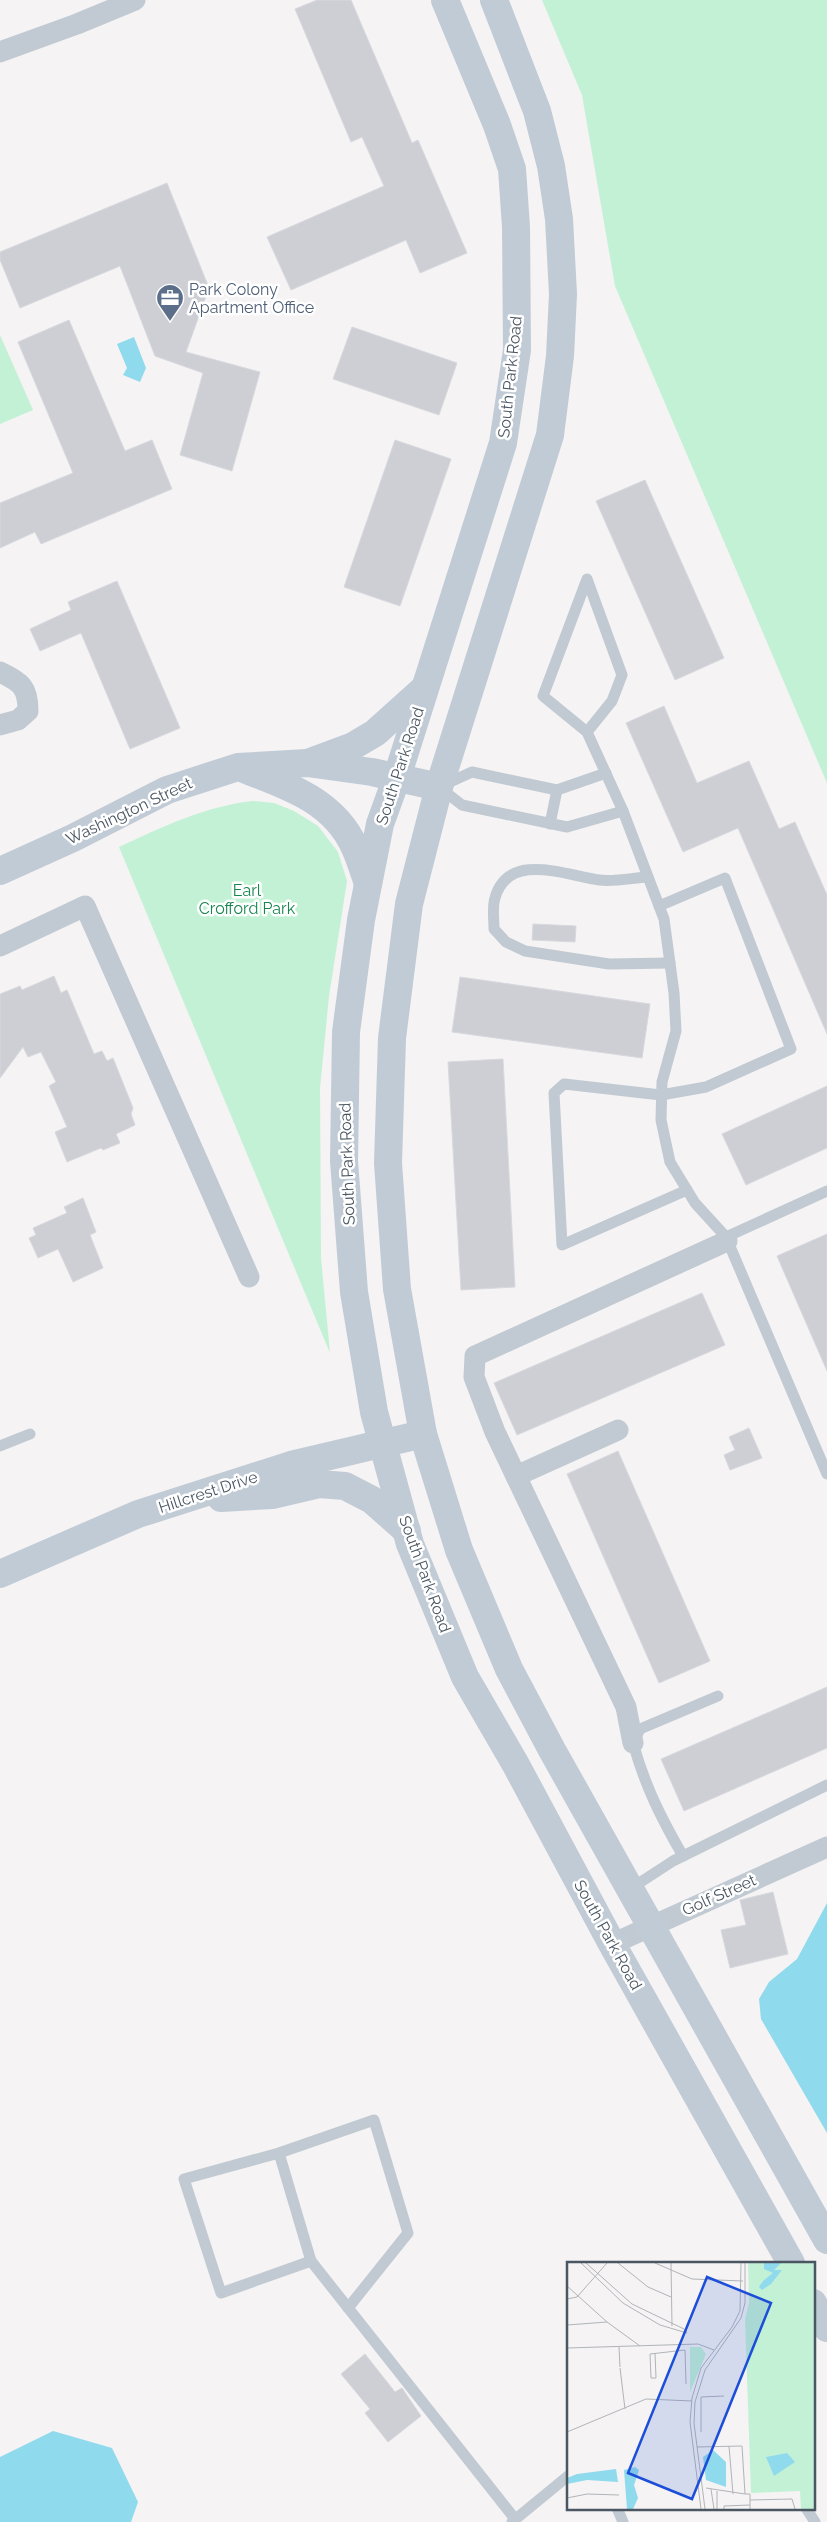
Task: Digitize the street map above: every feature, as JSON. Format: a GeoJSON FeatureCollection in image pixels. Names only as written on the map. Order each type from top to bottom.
{"type":"FeatureCollection","features":[{"type":"Feature","properties":{"kind":"street"},"geometry":{"type":"LineString","coordinates":[[0,52],[135,0]]}},
{"type":"Feature","properties":{"kind":"street","name":"South Park Road"},"geometry":{"type":"LineString","coordinates":[[445,0],[497,125],[512,169],[516,227],[516,350],[503,443],[397,777],[380,824],[361,920],[346,1032],[344,1162],[354,1292],[374,1412],[407,1531],[465,1677],[516,1765],[612,1944],[789,2262]]}},
{"type":"Feature","properties":{"kind":"street"},"geometry":{"type":"LineString","coordinates":[[494,0],[537,111],[551,166],[559,219],[563,294],[560,356],[550,435],[439,787],[409,904],[392,1038],[388,1163],[397,1289],[423,1434],[459,1550],[509,1669],[552,1750],[827,2240]]}},
{"type":"Feature","properties":{"kind":"street"},"geometry":{"type":"LineString","coordinates":[[0,672],[18,680],[28,695],[28,711],[18,720],[0,725]]}},
{"type":"Feature","properties":{"kind":"street"},"geometry":{"type":"LineString","coordinates":[[307,763],[353,746],[375,733],[425,688]]}},
{"type":"Feature","properties":{"kind":"street","name":"Washington Street"},"geometry":{"type":"LineString","coordinates":[[0,871],[73,838],[167,790],[238,767],[307,763],[397,777],[439,787]]}},
{"type":"Feature","properties":{"kind":"street"},"geometry":{"type":"LineString","coordinates":[[238,767],[295,788],[314,799],[343,827],[355,847],[368,886]]}},
{"type":"Feature","properties":{"kind":"street"},"geometry":{"type":"LineString","coordinates":[[0,946],[85,906],[249,1277]]}},
{"type":"Feature","properties":{"kind":"street"},"geometry":{"type":"LineString","coordinates":[[633,1744],[626,1707],[495,1432],[474,1378],[475,1356],[726,1239]]}},
{"type":"Feature","properties":{"kind":"street"},"geometry":{"type":"LineString","coordinates":[[516,1476],[618,1430]]}},
{"type":"Feature","properties":{"kind":"street","name":"Hillcrest Drive"},"geometry":{"type":"LineString","coordinates":[[0,1574],[138,1514],[291,1465],[423,1434]]}},
{"type":"Feature","properties":{"kind":"street"},"geometry":{"type":"LineString","coordinates":[[184,1499],[272,1495],[319,1484],[345,1486],[372,1500],[407,1531]]}},
{"type":"Feature","properties":{"kind":"street","name":"Golf Street"},"geometry":{"type":"LineString","coordinates":[[612,1944],[827,1847]]}},
{"type":"Feature","properties":{"kind":"street"},"geometry":{"type":"LineString","coordinates":[[814,2305],[827,2328]]}},
{"type":"Feature","properties":{"kind":"lane"},"geometry":{"type":"LineString","coordinates":[[587,732],[612,701],[622,675],[587,579],[542,696],[587,732],[623,811],[664,919],[676,1031],[662,1082],[661,1120],[670,1162],[695,1202],[726,1239],[827,1474]]}},
{"type":"Feature","properties":{"kind":"lane"},"geometry":{"type":"LineString","coordinates":[[606,773],[557,790],[472,772],[439,787],[462,805],[567,827],[623,811]]}},
{"type":"Feature","properties":{"kind":"lane"},"geometry":{"type":"LineString","coordinates":[[550,824],[557,790]]}},
{"type":"Feature","properties":{"kind":"lane"},"geometry":{"type":"LineString","coordinates":[[648,877],[601,880],[544,869],[516,871],[500,885],[494,899],[494,928],[506,942],[525,950],[609,964],[670,963]]}},
{"type":"Feature","properties":{"kind":"lane"},"geometry":{"type":"LineString","coordinates":[[659,906],[725,878],[791,1049],[706,1087],[662,1095],[564,1084],[554,1093],[562,1245],[687,1190]]}},
{"type":"Feature","properties":{"kind":"lane"},"geometry":{"type":"LineString","coordinates":[[726,1239],[827,1191]]}},
{"type":"Feature","properties":{"kind":"lane"},"geometry":{"type":"LineString","coordinates":[[0,1446],[30,1434]]}},
{"type":"Feature","properties":{"kind":"lane"},"geometry":{"type":"LineString","coordinates":[[683,1856],[654,1806],[643,1779],[633,1744],[640,1728],[718,1696]]}},
{"type":"Feature","properties":{"kind":"lane"},"geometry":{"type":"LineString","coordinates":[[630,1889],[683,1856],[827,1785]]}},
{"type":"Feature","properties":{"kind":"lane"},"geometry":{"type":"LineString","coordinates":[[311,2261],[221,2293],[184,2179],[279,2153],[374,2120],[408,2233],[348,2308]]}},
{"type":"Feature","properties":{"kind":"lane"},"geometry":{"type":"LineString","coordinates":[[279,2153],[311,2261],[513,2521],[567,2477]]}},
{"type":"Feature","properties":{"kind":"lane"},"geometry":{"type":"LineString","coordinates":[[619,2510],[623,2522]]}},
{"type":"Feature","properties":{"kind":"lane"},"geometry":{"type":"LineString","coordinates":[[807,2510],[815,2522]]}},
{"type":"Feature","properties":{"kind":"green space"},"geometry":{"type":"Polygon","coordinates":[[[542,0],[827,0],[827,783],[615,286],[582,95],[542,0]]]}},
{"type":"Feature","properties":{"kind":"green space"},"geometry":{"type":"Polygon","coordinates":[[[0,335],[33,410],[0,424],[0,335]]]}},
{"type":"Feature","properties":{"kind":"green space","name":"Earl Crofford Park"},"geometry":{"type":"Polygon","coordinates":[[[253,801],[274,803],[294,811],[318,826],[338,852],[347,881],[329,996],[320,1088],[321,1258],[330,1353],[119,847],[201,812],[253,801]]]}},
{"type":"Feature","properties":{"kind":"water"},"geometry":{"type":"Polygon","coordinates":[[[134,337],[146,368],[140,382],[123,375],[127,368],[117,344],[134,337]]]}},
{"type":"Feature","properties":{"kind":"water"},"geometry":{"type":"Polygon","coordinates":[[[827,1903],[827,2133],[761,2019],[759,1999],[769,1982],[797,1959],[827,1903]]]}},
{"type":"Feature","properties":{"kind":"water"},"geometry":{"type":"Polygon","coordinates":[[[53,2431],[112,2448],[138,2502],[131,2522],[0,2522],[0,2457],[53,2431]]]}},
{"type":"Feature","properties":{"kind":"building"},"geometry":{"type":"Polygon","coordinates":[[[317,0],[351,0],[412,143],[418,140],[467,253],[420,273],[406,240],[291,290],[267,237],[384,186],[362,137],[351,142],[295,9],[317,0]]]}},
{"type":"Feature","properties":{"kind":"building"},"geometry":{"type":"Polygon","coordinates":[[[167,183],[209,288],[186,352],[260,372],[232,471],[180,455],[203,373],[155,356],[120,266],[20,308],[0,260],[0,252],[167,183]]]}},
{"type":"Feature","properties":{"kind":"building"},"geometry":{"type":"Polygon","coordinates":[[[69,320],[125,451],[152,440],[172,489],[41,544],[35,532],[0,548],[0,503],[73,473],[18,342],[69,320]]]}},
{"type":"Feature","properties":{"kind":"building"},"geometry":{"type":"Polygon","coordinates":[[[352,327],[457,363],[439,415],[333,379],[352,327]]]}},
{"type":"Feature","properties":{"kind":"building"},"geometry":{"type":"Polygon","coordinates":[[[395,440],[451,459],[400,606],[344,587],[395,440]]]}},
{"type":"Feature","properties":{"kind":"building"},"geometry":{"type":"Polygon","coordinates":[[[645,480],[724,658],[675,680],[596,501],[645,480]]]}},
{"type":"Feature","properties":{"kind":"building"},"geometry":{"type":"Polygon","coordinates":[[[117,581],[180,728],[130,749],[81,633],[40,651],[30,629],[71,610],[68,602],[117,581]]]}},
{"type":"Feature","properties":{"kind":"building"},"geometry":{"type":"Polygon","coordinates":[[[664,706],[697,783],[749,761],[779,829],[795,822],[827,895],[827,1034],[738,828],[683,852],[626,723],[664,706]]]}},
{"type":"Feature","properties":{"kind":"building"},"geometry":{"type":"Polygon","coordinates":[[[533,924],[576,926],[575,942],[532,940],[533,924]]]}},
{"type":"Feature","properties":{"kind":"building"},"geometry":{"type":"Polygon","coordinates":[[[54,976],[61,993],[67,990],[94,1054],[102,1051],[107,1061],[113,1058],[133,1108],[131,1114],[135,1125],[116,1134],[120,1143],[103,1150],[101,1148],[67,1162],[55,1132],[67,1127],[49,1086],[56,1082],[41,1052],[28,1057],[23,1047],[0,1078],[0,994],[20,986],[22,990],[54,976]]]}},
{"type":"Feature","properties":{"kind":"building"},"geometry":{"type":"Polygon","coordinates":[[[460,977],[650,1004],[642,1058],[452,1032],[460,977]]]}},
{"type":"Feature","properties":{"kind":"building"},"geometry":{"type":"Polygon","coordinates":[[[503,1059],[515,1287],[461,1290],[448,1062],[503,1059]]]}},
{"type":"Feature","properties":{"kind":"building"},"geometry":{"type":"Polygon","coordinates":[[[827,1086],[827,1148],[746,1185],[722,1134],[827,1086]]]}},
{"type":"Feature","properties":{"kind":"building"},"geometry":{"type":"Polygon","coordinates":[[[83,1198],[96,1232],[90,1235],[103,1268],[73,1282],[58,1249],[38,1258],[29,1238],[36,1235],[33,1228],[67,1213],[64,1207],[83,1198]]]}},
{"type":"Feature","properties":{"kind":"building"},"geometry":{"type":"Polygon","coordinates":[[[827,1234],[827,1371],[777,1256],[827,1234]]]}},
{"type":"Feature","properties":{"kind":"building"},"geometry":{"type":"Polygon","coordinates":[[[702,1293],[725,1345],[517,1435],[494,1383],[702,1293]]]}},
{"type":"Feature","properties":{"kind":"building"},"geometry":{"type":"Polygon","coordinates":[[[749,1428],[762,1458],[730,1470],[724,1455],[735,1450],[729,1437],[749,1428]]]}},
{"type":"Feature","properties":{"kind":"building"},"geometry":{"type":"Polygon","coordinates":[[[618,1451],[710,1661],[659,1683],[567,1474],[618,1451]]]}},
{"type":"Feature","properties":{"kind":"building"},"geometry":{"type":"Polygon","coordinates":[[[827,1687],[827,1748],[684,1811],[661,1759],[827,1687]]]}},
{"type":"Feature","properties":{"kind":"building"},"geometry":{"type":"Polygon","coordinates":[[[773,1892],[788,1954],[730,1968],[721,1930],[746,1925],[740,1900],[773,1892]]]}},
{"type":"Feature","properties":{"kind":"building"},"geometry":{"type":"Polygon","coordinates":[[[365,2354],[395,2392],[402,2388],[421,2416],[388,2442],[365,2413],[370,2409],[341,2374],[365,2354]]]}},
{"type":"Feature","properties":{"kind":"place","name":"Park Colony Apartment Office"},"geometry":{"type":"Point","coordinates":[170,322]}}]}
